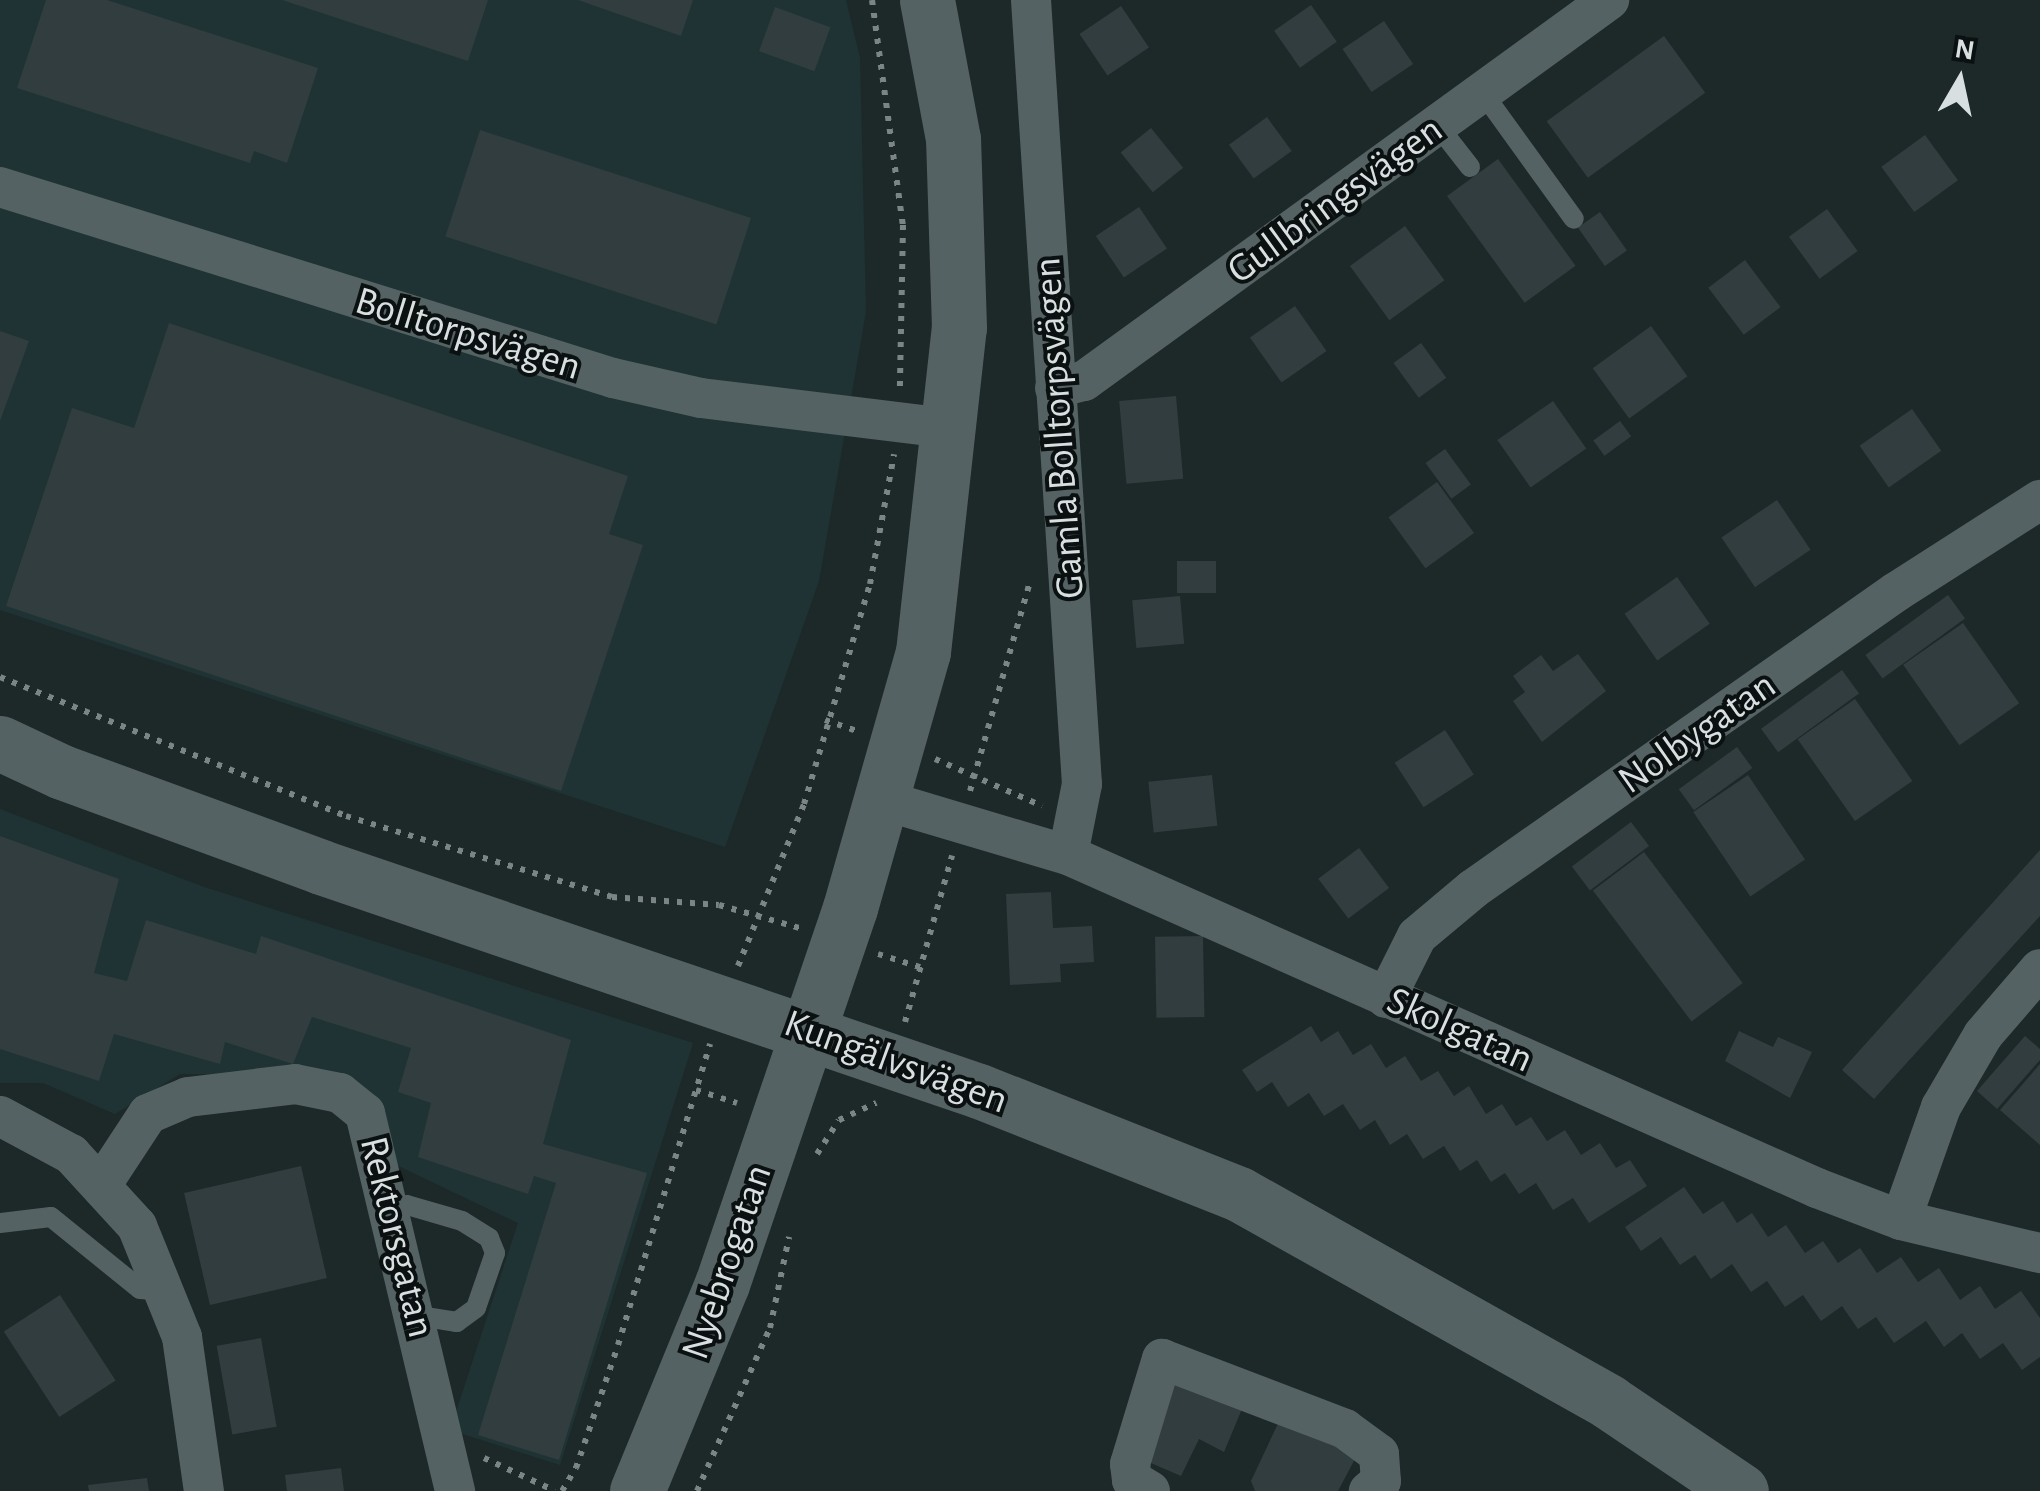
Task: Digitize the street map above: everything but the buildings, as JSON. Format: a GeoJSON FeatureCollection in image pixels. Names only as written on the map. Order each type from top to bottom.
{"type":"FeatureCollection","features":[{"type":"Feature","properties":{"kind":"main road"},"geometry":{"type":"LineString","coordinates":[[805,1029],[883,800],[923,652],[922,425],[959,328],[958,206],[927,0]]}},
{"type":"Feature","properties":{"kind":"main road","name":"Kungälvsvägen"},"geometry":{"type":"LineString","coordinates":[[0,742],[62,772],[321,868],[805,1029],[1239,1194],[1593,1392],[1741,1491]]}},
{"type":"Feature","properties":{"kind":"main road","name":"Nyebrogatan"},"geometry":{"type":"LineString","coordinates":[[637,1491],[705,1333],[805,1029]]}},
{"type":"Feature","properties":{"kind":"street","name":"Gamla Bolltorpsvägen"},"geometry":{"type":"LineString","coordinates":[[1031,0],[1082,784],[1068,856]]}},
{"type":"Feature","properties":{"kind":"street","name":"Gullbringsvägen"},"geometry":{"type":"LineString","coordinates":[[1055,388],[1084,381],[1608,0]]}},
{"type":"Feature","properties":{"kind":"street","name":"Bolltorpsvägen"},"geometry":{"type":"LineString","coordinates":[[0,186],[613,378],[700,398],[922,425]]}},
{"type":"Feature","properties":{"kind":"street","name":"Nolbygatan"},"geometry":{"type":"LineString","coordinates":[[1386,998],[1418,936],[1473,890],[1896,592],[2040,500]]}},
{"type":"Feature","properties":{"kind":"street","name":"Skolgatan"},"geometry":{"type":"LineString","coordinates":[[883,800],[1068,856],[1760,1164],[1901,1220],[2040,1252]]}},
{"type":"Feature","properties":{"kind":"street"},"geometry":{"type":"LineString","coordinates":[[1901,1220],[1941,1107],[1983,1035],[2040,970]]}},
{"type":"Feature","properties":{"kind":"street","name":"Rektorsgatan"},"geometry":{"type":"LineString","coordinates":[[102,1184],[148,1114],[188,1097],[295,1084],[340,1093],[365,1113],[418,1316],[448,1442],[455,1491]]}},
{"type":"Feature","properties":{"kind":"street"},"geometry":{"type":"LineString","coordinates":[[0,1116],[71,1154],[137,1226],[182,1337],[204,1491]]}},
{"type":"Feature","properties":{"kind":"street"},"geometry":{"type":"LineString","coordinates":[[1150,1491],[1132,1480],[1130,1464],[1162,1359],[1345,1429],[1379,1454],[1381,1481],[1368,1491]]}},
{"type":"Feature","properties":{"kind":"lane"},"geometry":{"type":"LineString","coordinates":[[1483,92],[1574,219]]}},
{"type":"Feature","properties":{"kind":"lane"},"geometry":{"type":"LineString","coordinates":[[1438,126],[1470,167]]}},
{"type":"Feature","properties":{"kind":"lane"},"geometry":{"type":"LineString","coordinates":[[388,1208],[407,1206],[462,1221],[489,1238],[495,1252],[476,1308],[457,1322],[418,1316]]}},
{"type":"Feature","properties":{"kind":"lane"},"geometry":{"type":"LineString","coordinates":[[0,1224],[51,1216],[140,1289],[166,1290]]}},
{"type":"Feature","properties":{"kind":"path"},"geometry":{"type":"LineString","coordinates":[[448,1442],[558,1491],[576,1468],[724,1001],[804,804],[922,425],[903,224],[872,0]]}},
{"type":"Feature","properties":{"kind":"path"},"geometry":{"type":"LineString","coordinates":[[0,677],[159,745],[437,844],[612,896],[758,913]]}},
{"type":"Feature","properties":{"kind":"shaded area"},"geometry":{"type":"Polygon","coordinates":[[[0,0],[846,0],[860,58],[866,312],[819,581],[725,847],[0,610],[0,0]]]}},
{"type":"Feature","properties":{"kind":"shaded area"},"geometry":{"type":"Polygon","coordinates":[[[0,809],[201,886],[693,1043],[560,1465],[450,1430],[518,1223],[386,1160],[295,1075],[180,1074],[115,1114],[43,1083],[0,1083],[0,809]]]}}]}
